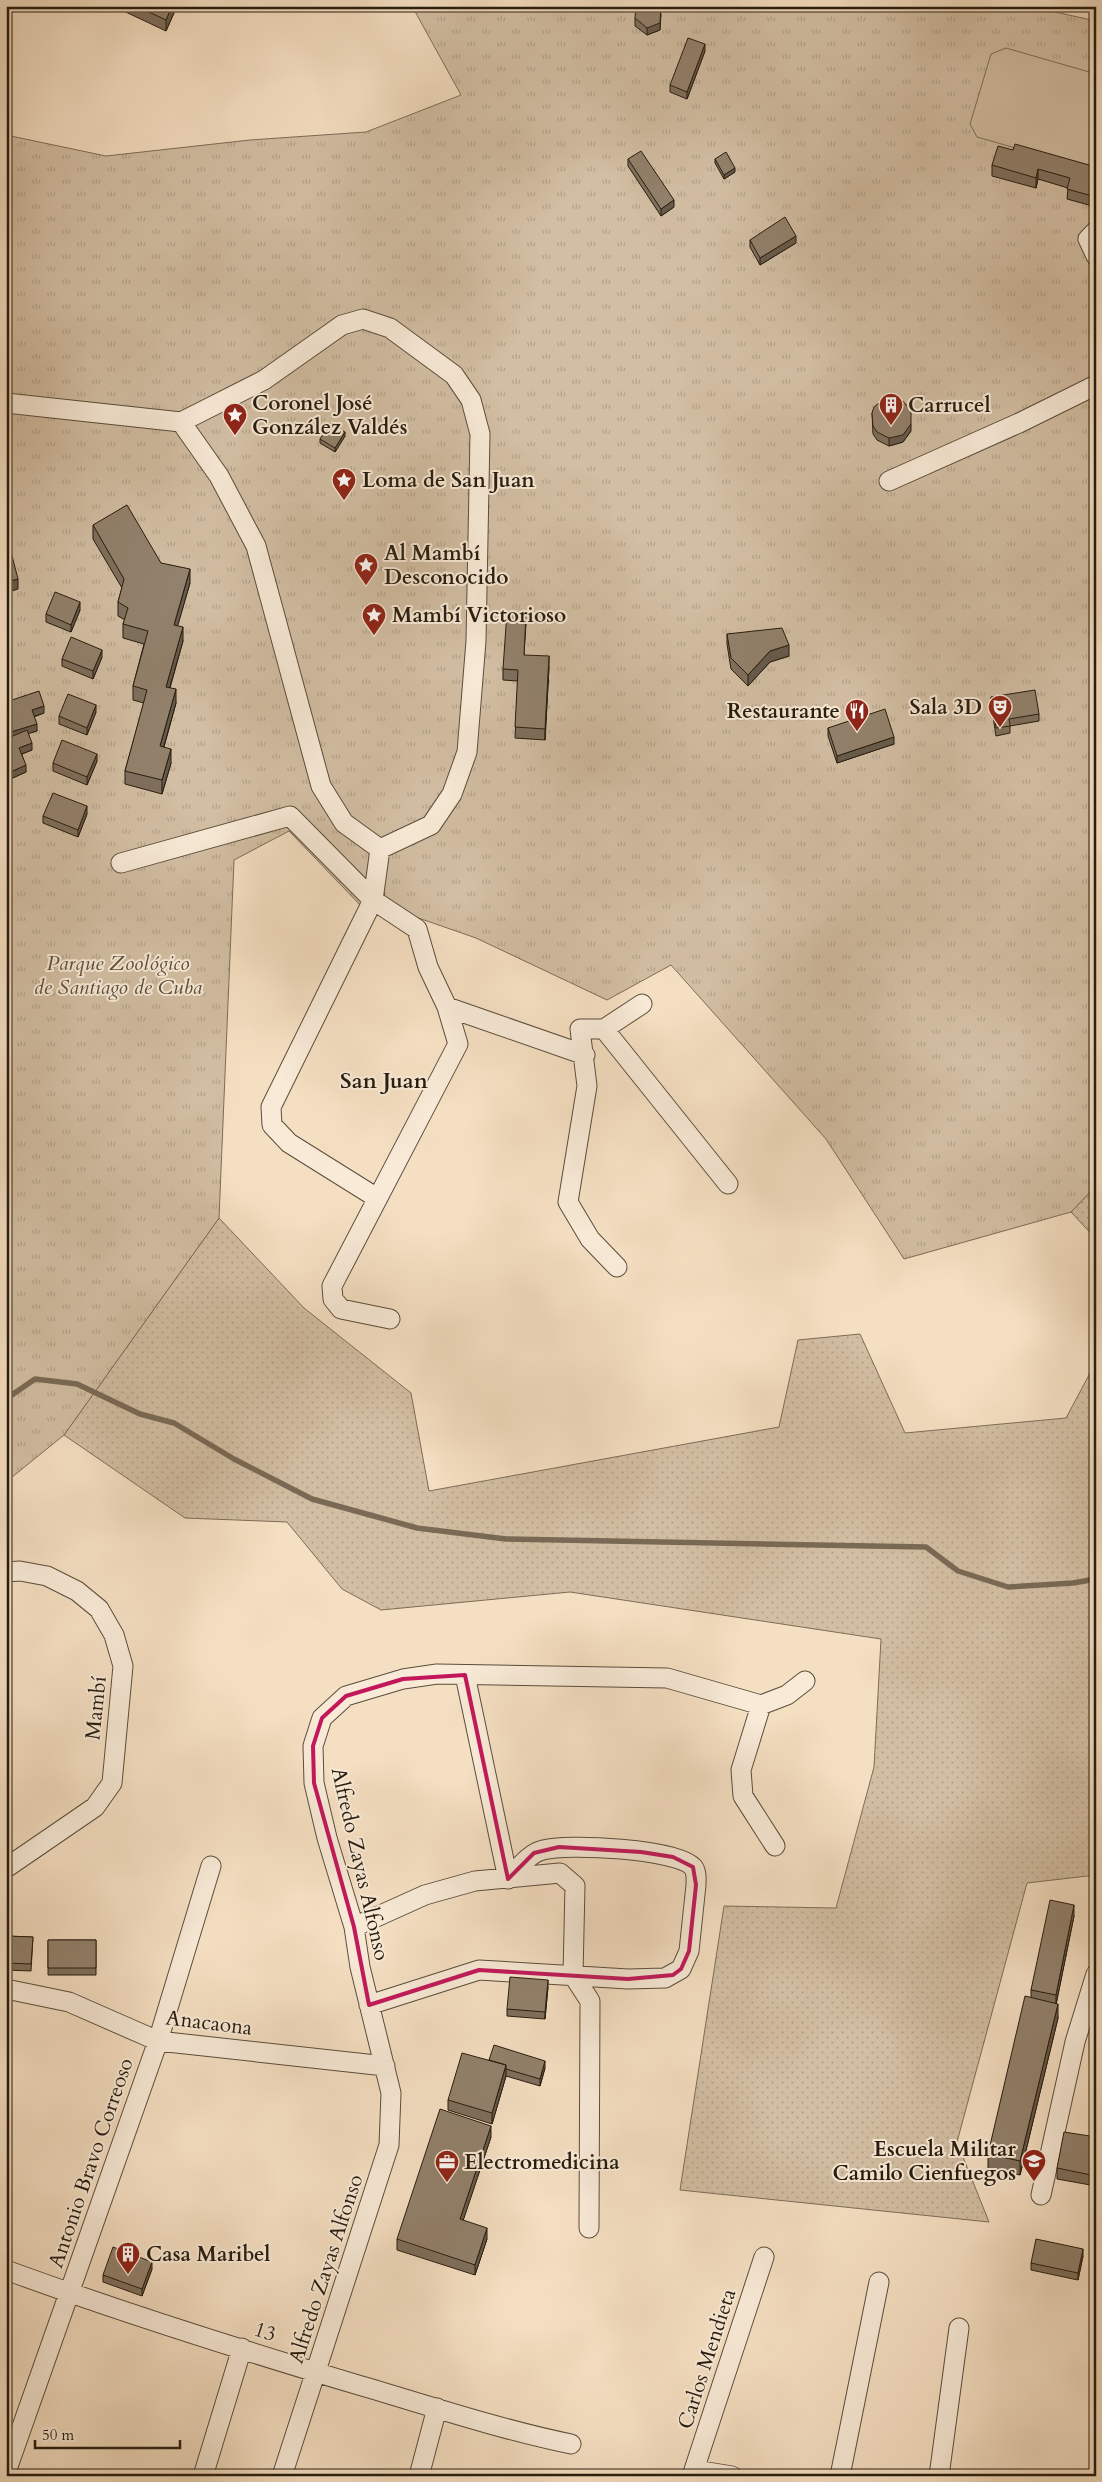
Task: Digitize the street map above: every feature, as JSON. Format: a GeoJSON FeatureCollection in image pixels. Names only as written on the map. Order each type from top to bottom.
{"type":"FeatureCollection","features":[{"type":"Feature","properties":{"kind":"street"},"geometry":{"type":"LineString","coordinates":[[1096,231],[1088,239],[1096,256]]}},
{"type":"Feature","properties":{"kind":"street"},"geometry":{"type":"LineString","coordinates":[[6,403],[181,422],[264,380],[342,325],[363,320],[390,328],[454,375],[471,400],[480,434],[476,641],[467,752],[452,794],[431,825],[380,849]]}},
{"type":"Feature","properties":{"kind":"street"},"geometry":{"type":"LineString","coordinates":[[889,481],[1019,424],[1096,385]]}},
{"type":"Feature","properties":{"kind":"street"},"geometry":{"type":"LineString","coordinates":[[181,422],[219,476],[256,546],[321,786],[344,823],[380,849]]}},
{"type":"Feature","properties":{"kind":"street"},"geometry":{"type":"LineString","coordinates":[[121,863],[290,816],[373,900],[417,929],[428,967],[447,1007],[458,1044],[332,1286],[333,1299],[341,1309],[390,1319]]}},
{"type":"Feature","properties":{"kind":"street"},"geometry":{"type":"LineString","coordinates":[[377,1198],[289,1143],[272,1125],[271,1107],[373,900],[380,849]]}},
{"type":"Feature","properties":{"kind":"street"},"geometry":{"type":"LineString","coordinates":[[616,1267],[590,1239],[568,1202],[587,1086],[585,1055],[580,1029],[604,1029],[642,1004]]}},
{"type":"Feature","properties":{"kind":"street"},"geometry":{"type":"LineString","coordinates":[[447,1007],[585,1055]]}},
{"type":"Feature","properties":{"kind":"street"},"geometry":{"type":"LineString","coordinates":[[604,1029],[728,1184]]}},
{"type":"Feature","properties":{"kind":"street","name":"Mambí"},"geometry":{"type":"LineString","coordinates":[[6,1572],[20,1571],[47,1576],[77,1591],[99,1609],[114,1636],[123,1666],[112,1783],[95,1807],[6,1868]]}},
{"type":"Feature","properties":{"kind":"street","name":"Alfredo Zayas Alfonso"},"geometry":{"type":"LineString","coordinates":[[282,2476],[317,2372],[388,2145],[391,2093],[369,2004],[354,1927],[327,1838],[314,1783],[313,1746],[322,1718],[346,1696],[377,1685],[437,1674],[667,1678],[761,1706]]}},
{"type":"Feature","properties":{"kind":"street"},"geometry":{"type":"LineString","coordinates":[[465,1675],[508,1879]]}},
{"type":"Feature","properties":{"kind":"street"},"geometry":{"type":"LineString","coordinates":[[775,1846],[743,1796],[741,1770],[761,1706],[787,1695],[805,1681]]}},
{"type":"Feature","properties":{"kind":"street"},"geometry":{"type":"LineString","coordinates":[[369,2004],[479,1970],[665,1978],[681,1970],[689,1951],[696,1875],[693,1867],[674,1857],[592,1847],[558,1847],[534,1853],[508,1879]]}},
{"type":"Feature","properties":{"kind":"street","name":"Antonio Bravo Correoso"},"geometry":{"type":"LineString","coordinates":[[6,2472],[158,2041],[211,1866]]}},
{"type":"Feature","properties":{"kind":"street"},"geometry":{"type":"LineString","coordinates":[[354,1927],[425,1895],[475,1881],[560,1873],[576,1886],[573,1975],[590,2001],[589,2228]]}},
{"type":"Feature","properties":{"kind":"street"},"geometry":{"type":"LineString","coordinates":[[1041,2195],[1075,2042],[1096,1974]]}},
{"type":"Feature","properties":{"kind":"street","name":"Anacaona"},"geometry":{"type":"LineString","coordinates":[[6,1989],[69,2002],[158,2041],[385,2066]]}},
{"type":"Feature","properties":{"kind":"street","name":"Carlos Mendieta"},"geometry":{"type":"LineString","coordinates":[[694,2473],[764,2256]]}},
{"type":"Feature","properties":{"kind":"street","name":"13"},"geometry":{"type":"LineString","coordinates":[[6,2270],[69,2293],[317,2372],[522,2434],[570,2444]]}},
{"type":"Feature","properties":{"kind":"street"},"geometry":{"type":"LineString","coordinates":[[840,2476],[879,2282]]}},
{"type":"Feature","properties":{"kind":"street"},"geometry":{"type":"LineString","coordinates":[[939,2476],[959,2328]]}},
{"type":"Feature","properties":{"kind":"street"},"geometry":{"type":"LineString","coordinates":[[203,2476],[242,2348]]}},
{"type":"Feature","properties":{"kind":"street"},"geometry":{"type":"LineString","coordinates":[[418,2476],[437,2408]]}},
{"type":"Feature","properties":{"kind":"street"},"geometry":{"type":"LineString","coordinates":[[694,2473],[732,2476]]}},
{"type":"Feature","properties":{"kind":"highlighted area"},"geometry":{"type":"Polygon","coordinates":[[[465,1675],[508,1879],[534,1853],[559,1847],[641,1852],[673,1857],[693,1867],[696,1885],[689,1951],[681,1969],[673,1975],[628,1979],[479,1970],[369,2005],[354,1927],[314,1783],[313,1746],[322,1718],[346,1696],[403,1679],[465,1675]]]}},
{"type":"Feature","properties":{"kind":"green space","name":"Parque Zoológico de Santiago de Cuba"},"geometry":{"type":"Polygon","coordinates":[[[412,6],[1028,6],[1096,21],[1096,1186],[1071,1212],[904,1259],[826,1139],[671,965],[607,1000],[476,938],[381,905],[385,893],[375,884],[364,909],[289,831],[234,860],[219,1218],[64,1435],[6,1482],[6,135],[106,156],[250,140],[366,132],[461,95],[412,6]]]}},
{"type":"Feature","properties":{"kind":"green space"},"geometry":{"type":"Polygon","coordinates":[[[1006,48],[1096,74],[1096,171],[977,137],[970,124],[991,54],[1006,48]]]}},
{"type":"Feature","properties":{"kind":"green space"},"geometry":{"type":"Polygon","coordinates":[[[1096,1186],[1096,1239],[1071,1212],[1096,1186]]]}},
{"type":"Feature","properties":{"kind":"green space"},"geometry":{"type":"Polygon","coordinates":[[[219,1218],[304,1308],[411,1393],[429,1491],[779,1427],[798,1340],[860,1334],[905,1433],[1066,1418],[1096,1362],[1096,1875],[1027,1883],[957,2142],[989,2222],[680,2190],[724,1906],[836,1908],[874,1767],[881,1639],[570,1592],[381,1610],[342,1589],[287,1522],[185,1518],[64,1435],[219,1218]]]}},
{"type":"Feature","properties":{"kind":"building"},"geometry":{"type":"Polygon","coordinates":[[[136,6],[172,6],[166,20],[136,6]]]}},
{"type":"Feature","properties":{"kind":"building"},"geometry":{"type":"Polygon","coordinates":[[[636,6],[661,6],[660,23],[647,28],[635,18],[636,6]]]}},
{"type":"Feature","properties":{"kind":"building"},"geometry":{"type":"Polygon","coordinates":[[[688,38],[705,44],[687,92],[670,85],[688,38]]]}},
{"type":"Feature","properties":{"kind":"building"},"geometry":{"type":"Polygon","coordinates":[[[1015,144],[1096,167],[1096,197],[1067,189],[1070,178],[1038,169],[1036,178],[992,165],[998,146],[1013,150],[1015,144]]]}},
{"type":"Feature","properties":{"kind":"building"},"geometry":{"type":"Polygon","coordinates":[[[641,151],[674,200],[661,209],[628,159],[641,151]]]}},
{"type":"Feature","properties":{"kind":"building"},"geometry":{"type":"Polygon","coordinates":[[[726,152],[735,168],[724,175],[715,159],[726,152]]]}},
{"type":"Feature","properties":{"kind":"building"},"geometry":{"type":"Polygon","coordinates":[[[785,217],[796,236],[760,258],[750,240],[785,217]]]}},
{"type":"Feature","properties":{"kind":"building","name":"Carrucel"},"geometry":{"type":"Polygon","coordinates":[[[897,398],[903,401],[911,411],[911,424],[903,435],[889,438],[877,432],[873,426],[872,413],[874,407],[884,399],[897,398]]]}},
{"type":"Feature","properties":{"kind":"building"},"geometry":{"type":"Polygon","coordinates":[[[330,423],[345,432],[335,448],[320,439],[330,423]]]}},
{"type":"Feature","properties":{"kind":"building"},"geometry":{"type":"Polygon","coordinates":[[[127,505],[161,563],[190,569],[174,625],[183,627],[166,687],[176,689],[160,746],[171,749],[162,780],[125,771],[147,690],[133,686],[148,631],[123,624],[128,608],[118,602],[124,579],[93,525],[127,505]]]}},
{"type":"Feature","properties":{"kind":"building"},"geometry":{"type":"Polygon","coordinates":[[[10,548],[18,579],[6,582],[6,549],[10,548]]]}},
{"type":"Feature","properties":{"kind":"building"},"geometry":{"type":"Polygon","coordinates":[[[55,592],[80,602],[71,625],[46,614],[55,592]]]}},
{"type":"Feature","properties":{"kind":"building"},"geometry":{"type":"Polygon","coordinates":[[[507,612],[526,613],[524,655],[549,656],[545,729],[515,727],[518,670],[503,669],[507,612]]]}},
{"type":"Feature","properties":{"kind":"building"},"geometry":{"type":"Polygon","coordinates":[[[782,628],[789,645],[770,651],[748,675],[731,658],[727,634],[782,628]]]}},
{"type":"Feature","properties":{"kind":"building"},"geometry":{"type":"Polygon","coordinates":[[[71,637],[102,650],[93,671],[62,659],[71,637]]]}},
{"type":"Feature","properties":{"kind":"building"},"geometry":{"type":"Polygon","coordinates":[[[1035,690],[1039,714],[1009,719],[1010,726],[996,728],[991,697],[1035,690]]]}},
{"type":"Feature","properties":{"kind":"building"},"geometry":{"type":"Polygon","coordinates":[[[39,691],[44,706],[32,710],[37,724],[11,732],[6,717],[6,702],[39,691]]]}},
{"type":"Feature","properties":{"kind":"building"},"geometry":{"type":"Polygon","coordinates":[[[68,694],[96,705],[87,728],[59,716],[68,694]]]}},
{"type":"Feature","properties":{"kind":"building"},"geometry":{"type":"Polygon","coordinates":[[[885,709],[894,737],[837,756],[828,728],[885,709]]]}},
{"type":"Feature","properties":{"kind":"building"},"geometry":{"type":"Polygon","coordinates":[[[27,730],[32,743],[19,748],[26,765],[6,774],[6,739],[27,730]]]}},
{"type":"Feature","properties":{"kind":"building"},"geometry":{"type":"Polygon","coordinates":[[[62,740],[97,754],[87,777],[53,763],[62,740]]]}},
{"type":"Feature","properties":{"kind":"building"},"geometry":{"type":"Polygon","coordinates":[[[53,793],[87,806],[78,830],[43,816],[53,793]]]}},
{"type":"Feature","properties":{"kind":"building"},"geometry":{"type":"Polygon","coordinates":[[[1050,1900],[1074,1905],[1056,1995],[1031,1990],[1050,1900]]]}},
{"type":"Feature","properties":{"kind":"building"},"geometry":{"type":"Polygon","coordinates":[[[6,1936],[33,1937],[31,1964],[6,1963],[6,1936]]]}},
{"type":"Feature","properties":{"kind":"building"},"geometry":{"type":"Polygon","coordinates":[[[48,1940],[96,1940],[96,1968],[48,1968],[48,1940]]]}},
{"type":"Feature","properties":{"kind":"building"},"geometry":{"type":"Polygon","coordinates":[[[510,1977],[548,1980],[545,2012],[507,2009],[510,1977]]]}},
{"type":"Feature","properties":{"kind":"building"},"geometry":{"type":"Polygon","coordinates":[[[1025,1996],[1058,2004],[1020,2161],[988,2154],[1025,1996]]]}},
{"type":"Feature","properties":{"kind":"building"},"geometry":{"type":"Polygon","coordinates":[[[494,2045],[545,2061],[540,2079],[506,2069],[506,2065],[489,2060],[494,2045]]]}},
{"type":"Feature","properties":{"kind":"building"},"geometry":{"type":"Polygon","coordinates":[[[462,2053],[506,2065],[492,2113],[448,2100],[462,2053]]]}},
{"type":"Feature","properties":{"kind":"building","name":"Electromedicina"},"geometry":{"type":"Polygon","coordinates":[[[440,2109],[491,2126],[460,2219],[487,2228],[475,2265],[397,2239],[440,2109]]]}},
{"type":"Feature","properties":{"kind":"building"},"geometry":{"type":"Polygon","coordinates":[[[1064,2132],[1096,2137],[1096,2176],[1057,2168],[1064,2132]]]}},
{"type":"Feature","properties":{"kind":"building"},"geometry":{"type":"Polygon","coordinates":[[[1036,2239],[1083,2249],[1078,2273],[1031,2263],[1036,2239]]]}},
{"type":"Feature","properties":{"kind":"building","name":"Casa Maribel"},"geometry":{"type":"Polygon","coordinates":[[[113,2247],[152,2262],[142,2289],[103,2275],[113,2247]]]}},
{"type":"Feature","properties":{"kind":"waterway"},"geometry":{"type":"LineString","coordinates":[[6,1399],[35,1379],[77,1384],[140,1414],[174,1423],[234,1459],[312,1499],[417,1528],[506,1539],[926,1547],[958,1571],[1008,1587],[1073,1583],[1096,1579]]}},
{"type":"Feature","properties":{"kind":"place","name":"Carrucel"},"geometry":{"type":"Point","coordinates":[891,426]}},
{"type":"Feature","properties":{"kind":"place","name":"Coronel José González Valdés"},"geometry":{"type":"Point","coordinates":[235,436]}},
{"type":"Feature","properties":{"kind":"place","name":"Loma de San Juan"},"geometry":{"type":"Point","coordinates":[344,501]}},
{"type":"Feature","properties":{"kind":"place","name":"Al Mambí Desconocido"},"geometry":{"type":"Point","coordinates":[366,586]}},
{"type":"Feature","properties":{"kind":"place","name":"Mambí Victorioso"},"geometry":{"type":"Point","coordinates":[374,636]}},
{"type":"Feature","properties":{"kind":"place","name":"Sala 3D"},"geometry":{"type":"Point","coordinates":[1000,728]}},
{"type":"Feature","properties":{"kind":"place","name":"Restaurante"},"geometry":{"type":"Point","coordinates":[857,732]}},
{"type":"Feature","properties":{"kind":"place","name":"Escuela Militar Camilo Cienfuegos"},"geometry":{"type":"Point","coordinates":[1034,2182]}},
{"type":"Feature","properties":{"kind":"place","name":"Electromedicina"},"geometry":{"type":"Point","coordinates":[447,2183]}},
{"type":"Feature","properties":{"kind":"place","name":"Casa Maribel"},"geometry":{"type":"Point","coordinates":[128,2275]}},
{"type":"Feature","properties":{"kind":"district","name":"San Juan"},"geometry":{"type":"Point","coordinates":[384,1081]}}]}
